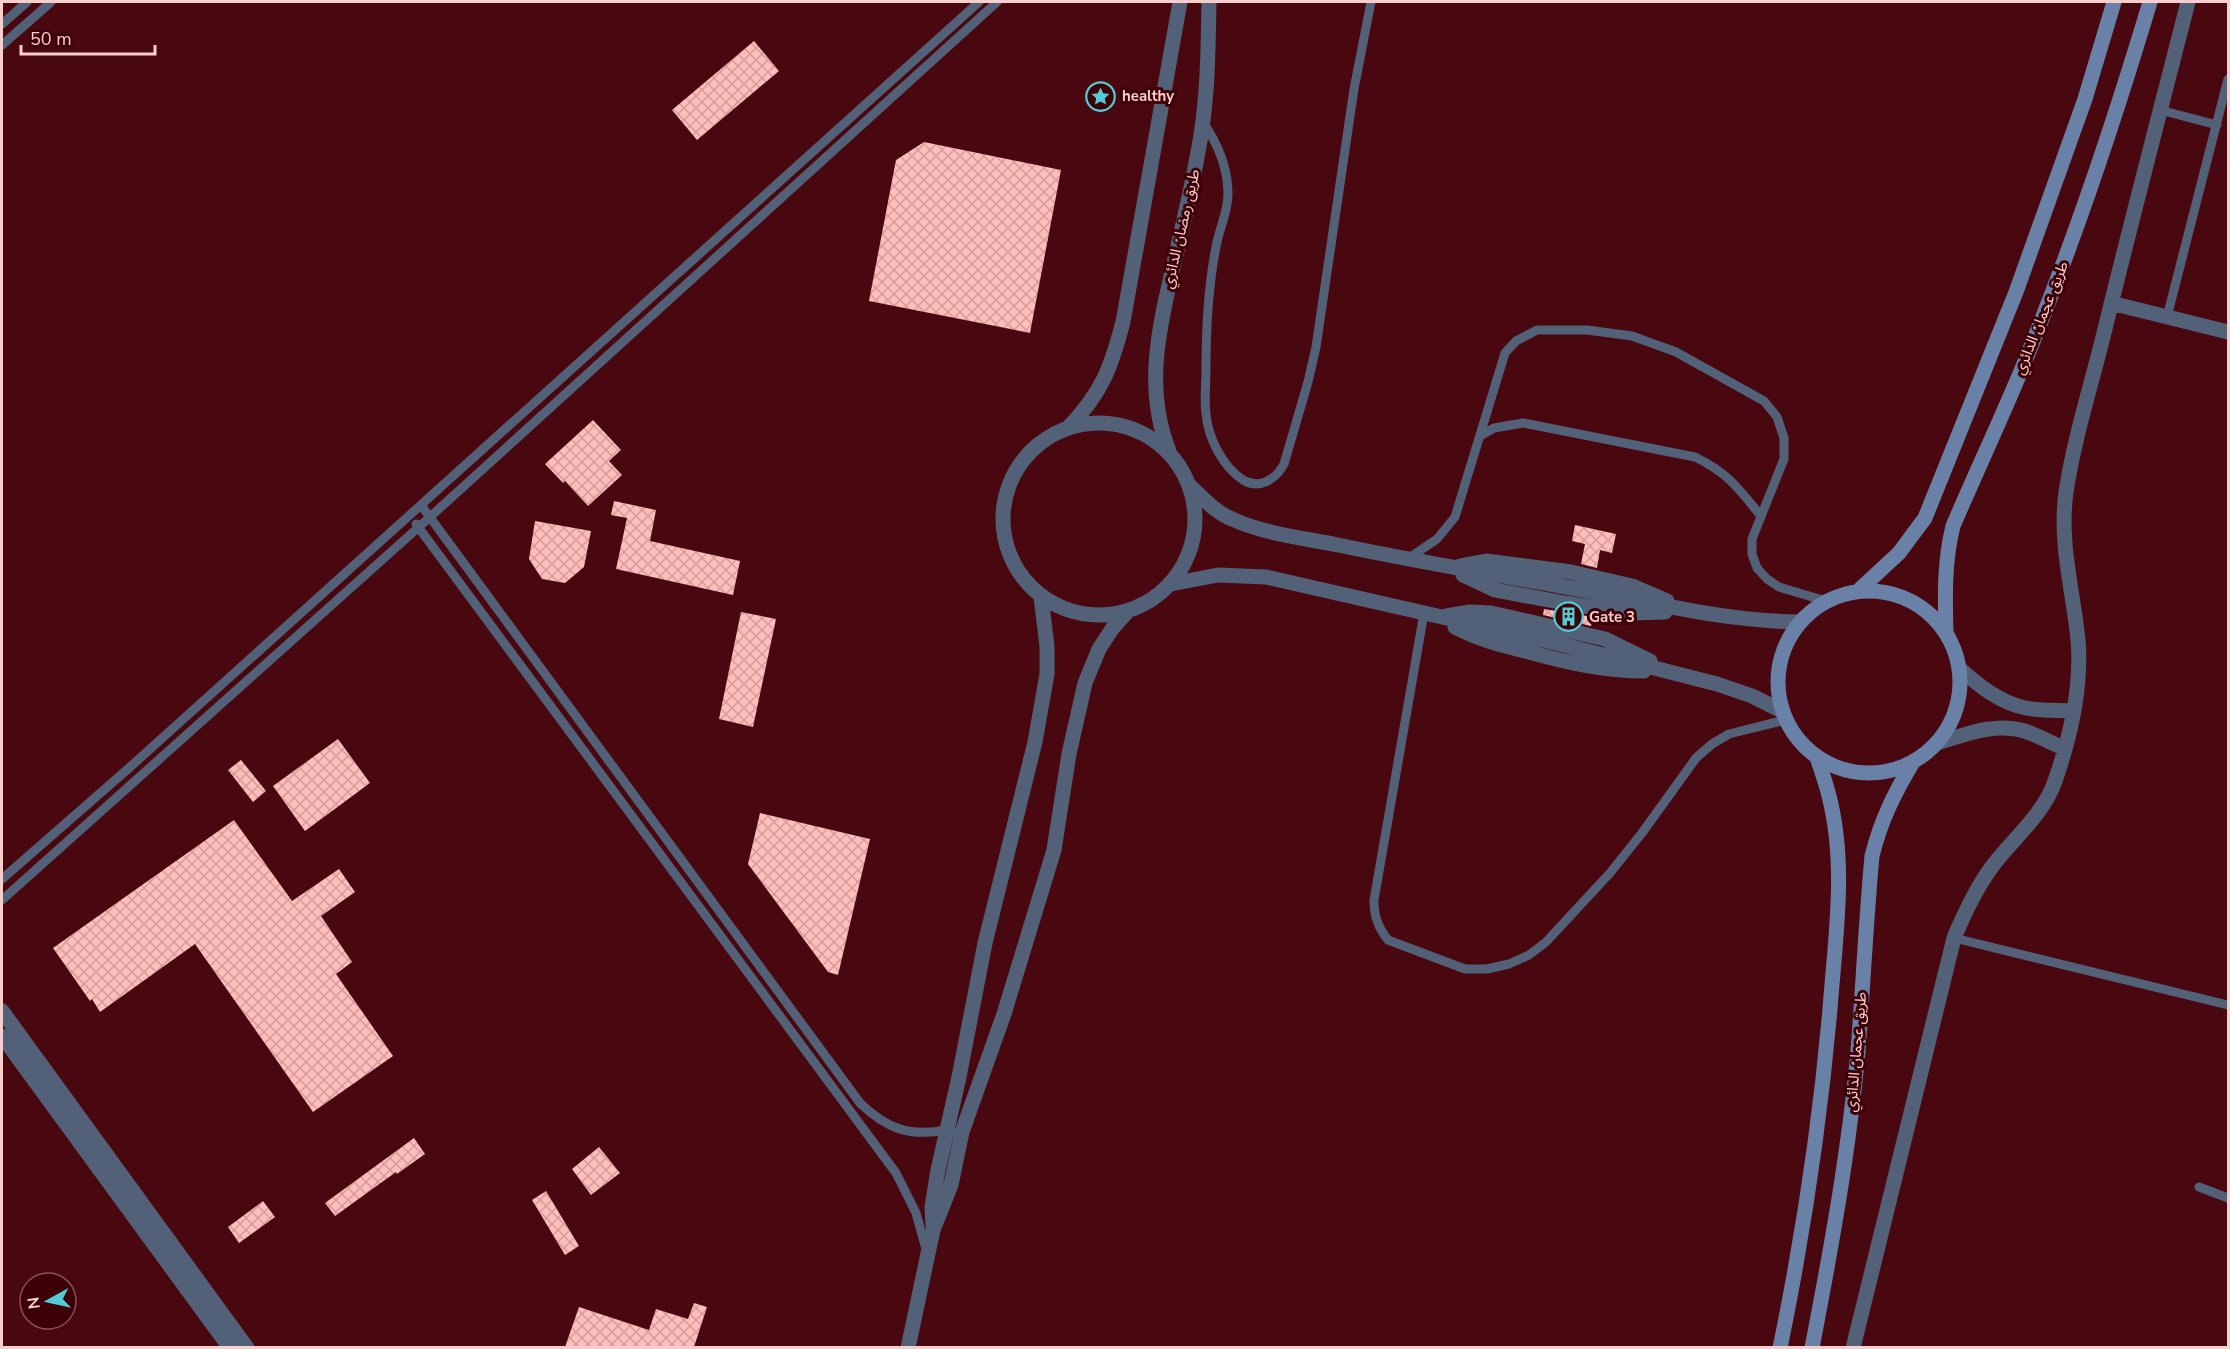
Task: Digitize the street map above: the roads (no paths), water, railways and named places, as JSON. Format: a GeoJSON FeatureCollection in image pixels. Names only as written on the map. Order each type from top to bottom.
{"type":"FeatureCollection","features":[{"type":"Feature","properties":{"kind":"main road"},"geometry":{"type":"LineString","coordinates":[[1858,591],[1899,553],[1925,519],[2016,292],[2085,99],[2114,2]]}},
{"type":"Feature","properties":{"kind":"main road","name":"طريق عجمان الدائري"},"geometry":{"type":"LineString","coordinates":[[1946,634],[1945,572],[1953,526],[2025,360],[2073,236],[2150,2]]}},
{"type":"Feature","properties":{"kind":"main road"},"geometry":{"type":"LineString","coordinates":[[1858,591],[1884,591],[1909,599],[1930,614],[1946,634],[1959,668],[1959,694],[1952,720],[1937,743],[1913,762],[1881,773],[1847,771],[1816,757],[1798,740],[1784,715],[1778,688],[1779,664],[1786,642],[1799,622],[1826,601],[1841,594],[1858,591]]}},
{"type":"Feature","properties":{"kind":"main road","name":"طريق عجمان الدائري"},"geometry":{"type":"LineString","coordinates":[[1780,1347],[1798,1261],[1814,1156],[1826,1057],[1837,921],[1838,890],[1834,828],[1830,797],[1816,757]]}},
{"type":"Feature","properties":{"kind":"main road","name":"طريق عجمان الدائري"},"geometry":{"type":"LineString","coordinates":[[1812,1347],[1845,1160],[1858,1052],[1872,856],[1883,819],[1913,762]]}},
{"type":"Feature","properties":{"kind":"street"},"geometry":{"type":"LineString","coordinates":[[1069,427],[1100,389],[1113,361],[1180,2]]}},
{"type":"Feature","properties":{"kind":"street","name":"طريق رمضان الدائري"},"geometry":{"type":"LineString","coordinates":[[1170,453],[1162,432],[1156,403],[1155,367],[1159,328],[1193,179],[1203,122],[1207,85],[1209,2]]}},
{"type":"Feature","properties":{"kind":"street"},"geometry":{"type":"LineString","coordinates":[[1853,1347],[1954,938],[1970,902],[1990,868],[2038,813],[2054,784],[2065,749],[2073,711],[2078,641],[2066,569],[2064,531],[2066,493],[2111,303],[2188,2]]}},
{"type":"Feature","properties":{"kind":"street"},"geometry":{"type":"LineString","coordinates":[[2111,303],[2229,332]]}},
{"type":"Feature","properties":{"kind":"street"},"geometry":{"type":"LineString","coordinates":[[1096,422],[1123,425],[1149,436],[1170,453],[1182,469],[1190,486],[1196,511],[1194,537],[1186,562],[1171,584],[1151,601],[1127,612],[1097,616],[1077,613],[1067,611],[1041,597],[1020,575],[1007,548],[1003,518],[1008,489],[1021,462],[1042,441],[1069,427],[1096,422]]}},
{"type":"Feature","properties":{"kind":"street"},"geometry":{"type":"LineString","coordinates":[[1190,486],[1213,508],[1231,519],[1251,526],[1450,568],[1495,590],[1631,613],[1689,611],[1767,621],[1799,622]]}},
{"type":"Feature","properties":{"kind":"street"},"geometry":{"type":"LineString","coordinates":[[1450,568],[1486,561],[1571,572],[1639,588],[1689,611]]}},
{"type":"Feature","properties":{"kind":"street"},"geometry":{"type":"LineString","coordinates":[[1171,584],[1218,575],[1266,577],[1430,615],[1478,638],[1552,659],[1612,671],[1669,672],[1717,684],[1752,696],[1784,715]]}},
{"type":"Feature","properties":{"kind":"street"},"geometry":{"type":"LineString","coordinates":[[933,1230],[934,1190],[985,943],[1035,742],[1047,674],[1047,646],[1041,597]]}},
{"type":"Feature","properties":{"kind":"street"},"geometry":{"type":"LineString","coordinates":[[908,1347],[933,1230],[951,1185],[962,1132],[1005,1014],[1040,903],[1054,850],[1069,754],[1085,683],[1099,649],[1127,612]]}},
{"type":"Feature","properties":{"kind":"street"},"geometry":{"type":"LineString","coordinates":[[1430,615],[1491,613],[1605,639],[1669,672]]}},
{"type":"Feature","properties":{"kind":"street"},"geometry":{"type":"LineString","coordinates":[[1959,668],[1976,683],[2009,703],[2027,708],[2073,711]]}},
{"type":"Feature","properties":{"kind":"street"},"geometry":{"type":"LineString","coordinates":[[1937,743],[1980,730],[2001,727],[2022,730],[2065,749]]}},
{"type":"Feature","properties":{"kind":"street"},"geometry":{"type":"LineString","coordinates":[[2,1011],[247,1347]]}},
{"type":"Feature","properties":{"kind":"street"},"geometry":{"type":"LineString","coordinates":[[2,1036],[230,1347]]}},
{"type":"Feature","properties":{"kind":"lane"},"geometry":{"type":"LineString","coordinates":[[2,24],[27,2]]}},
{"type":"Feature","properties":{"kind":"lane"},"geometry":{"type":"LineString","coordinates":[[2,45],[51,2]]}},
{"type":"Feature","properties":{"kind":"lane"},"geometry":{"type":"LineString","coordinates":[[2,879],[129,768],[979,2]]}},
{"type":"Feature","properties":{"kind":"lane"},"geometry":{"type":"LineString","coordinates":[[2,900],[419,527],[997,2]]}},
{"type":"Feature","properties":{"kind":"lane"},"geometry":{"type":"LineString","coordinates":[[1203,122],[1221,153],[1227,173],[1228,194],[1210,286],[1207,318],[1206,416],[1212,440],[1225,462],[1244,480],[1255,484],[1268,482],[1278,475],[1284,464],[1312,368],[1354,89],[1371,2]]}},
{"type":"Feature","properties":{"kind":"lane"},"geometry":{"type":"LineString","coordinates":[[2167,317],[2229,79]]}},
{"type":"Feature","properties":{"kind":"lane"},"geometry":{"type":"LineString","coordinates":[[2160,110],[2217,126]]}},
{"type":"Feature","properties":{"kind":"lane"},"geometry":{"type":"LineString","coordinates":[[1406,560],[1437,539],[1455,518],[1505,353],[1516,341],[1537,330],[1587,330],[1632,336],[1676,352],[1764,401],[1777,417],[1784,438],[1784,459],[1752,539],[1752,554],[1758,568],[1767,579],[1779,587],[1826,601]]}},
{"type":"Feature","properties":{"kind":"lane"},"geometry":{"type":"LineString","coordinates":[[1480,436],[1494,428],[1523,423],[1695,457],[1715,467],[1731,479],[1761,516]]}},
{"type":"Feature","properties":{"kind":"lane"},"geometry":{"type":"LineString","coordinates":[[421,505],[860,1103],[890,1126],[909,1132],[928,1133],[947,1130]]}},
{"type":"Feature","properties":{"kind":"lane"},"geometry":{"type":"LineString","coordinates":[[410,515],[896,1173],[916,1213],[927,1255]]}},
{"type":"Feature","properties":{"kind":"lane"},"geometry":{"type":"LineString","coordinates":[[1430,615],[1374,900],[1374,915],[1380,930],[1388,940],[1465,969],[1487,969],[1509,964],[1529,955],[1546,942],[1610,873],[1642,834],[1696,758],[1712,744],[1729,734],[1784,715]]}},
{"type":"Feature","properties":{"kind":"lane"},"geometry":{"type":"LineString","coordinates":[[1954,938],[2229,1005]]}},
{"type":"Feature","properties":{"kind":"lane"},"geometry":{"type":"LineString","coordinates":[[2199,1187],[2229,1198]]}},
{"type":"Feature","properties":{"kind":"place","name":"healthy"},"geometry":{"type":"Point","coordinates":[1101,96]}},
{"type":"Feature","properties":{"kind":"place","name":"Gate 3"},"geometry":{"type":"Point","coordinates":[1568,617]}}]}
